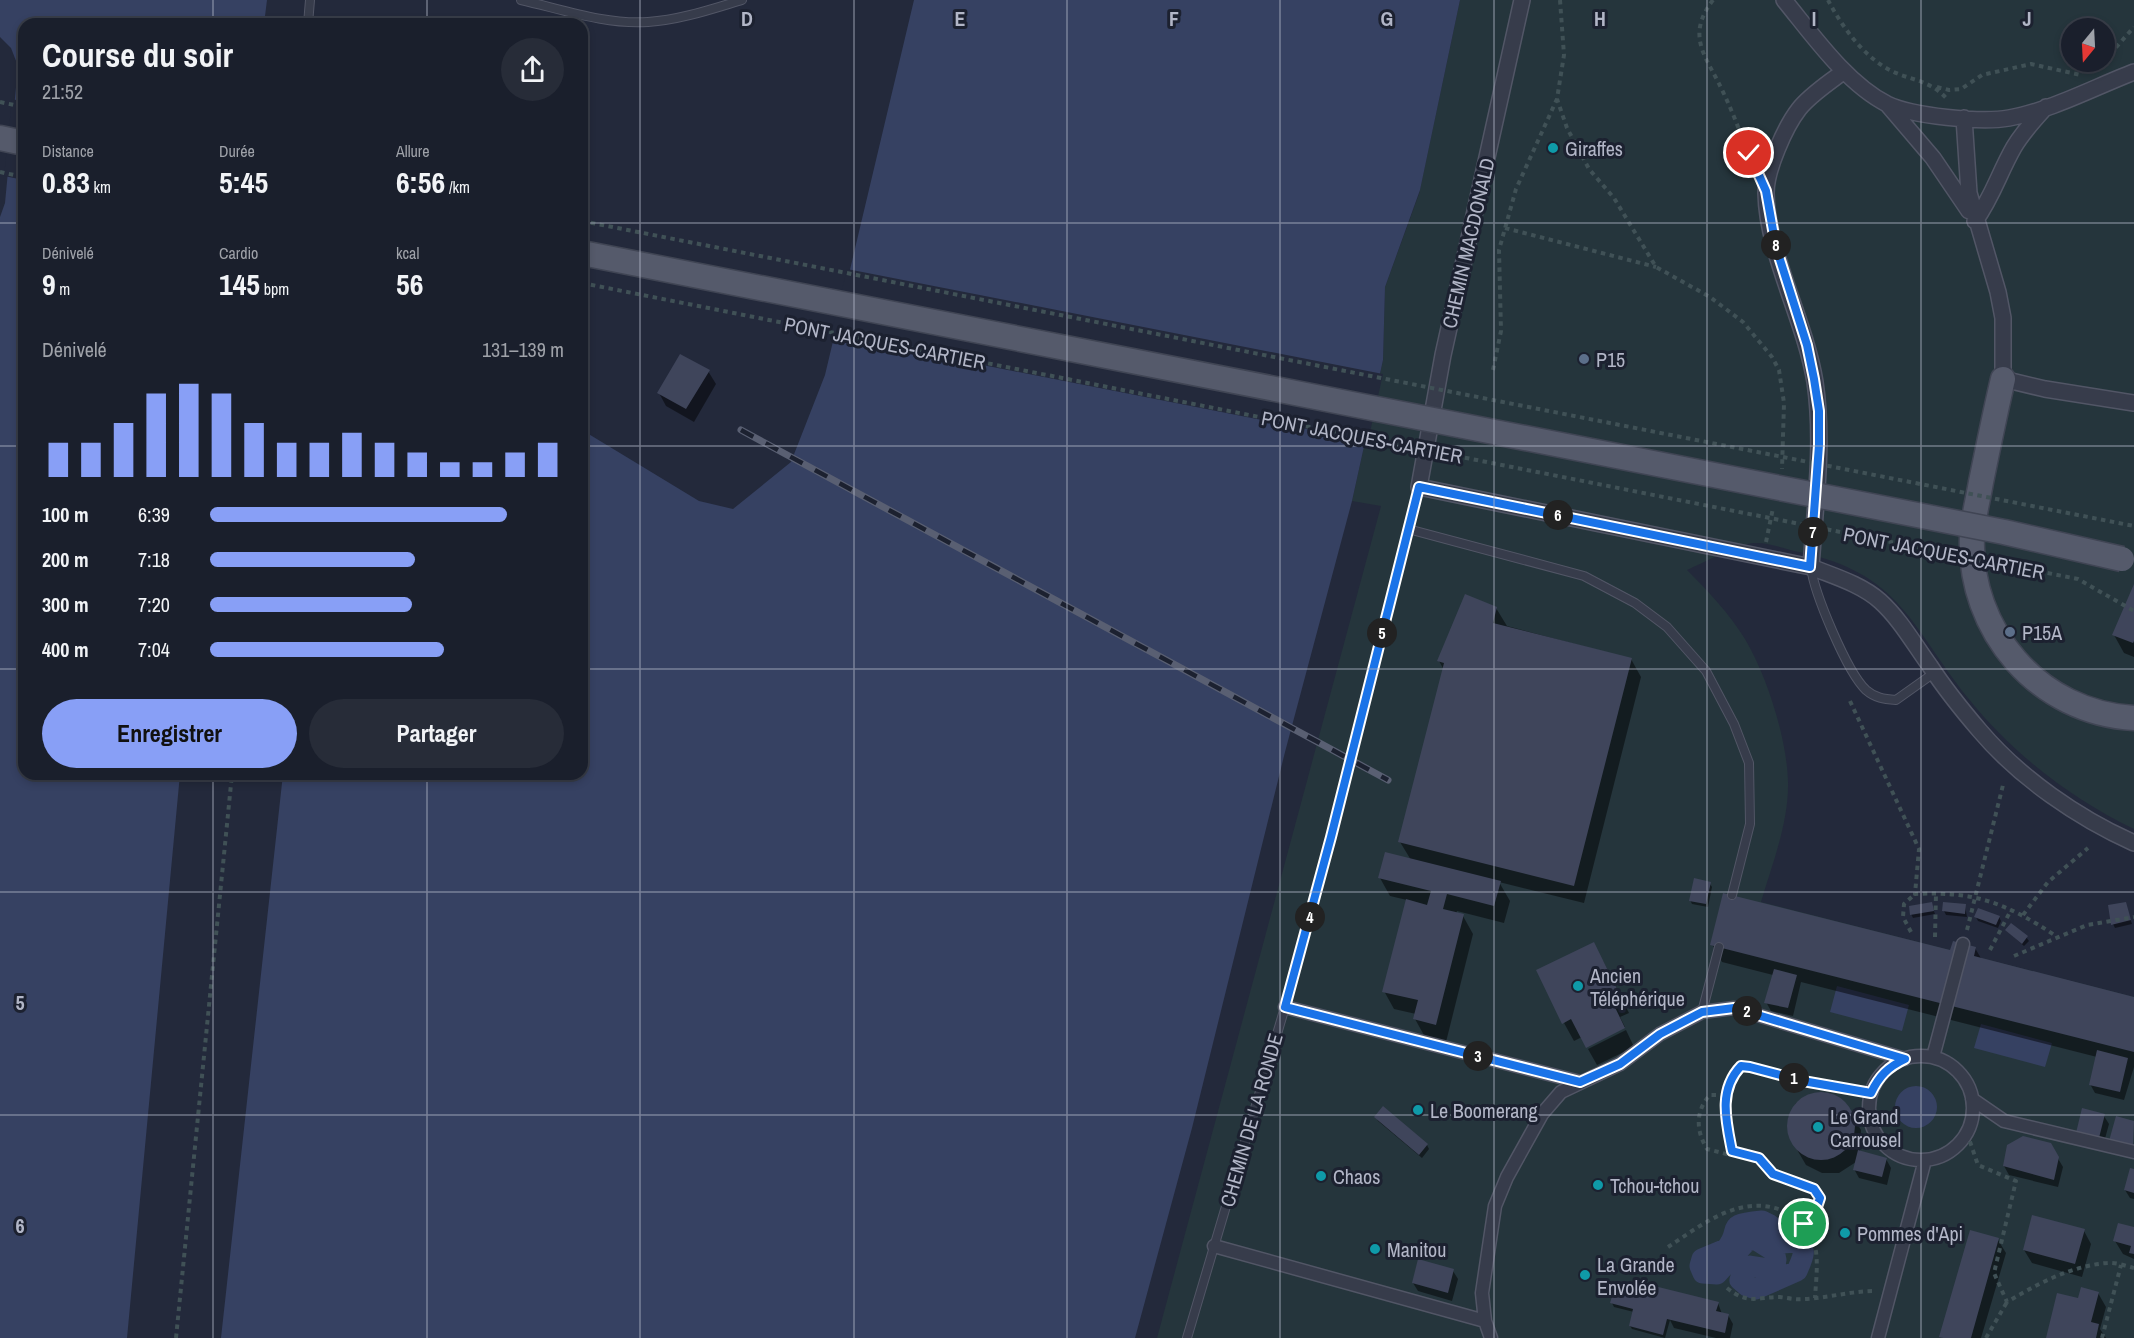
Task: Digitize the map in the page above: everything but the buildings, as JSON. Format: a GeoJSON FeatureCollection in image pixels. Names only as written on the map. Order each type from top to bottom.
{"type":"FeatureCollection","features":[{"type":"Feature","properties":{"kind":"main road"},"geometry":{"type":"LineString","coordinates":[[0,138],[18,142]]}},
{"type":"Feature","properties":{"kind":"main road","name":"PONT JACQUES-CARTIER"},"geometry":{"type":"LineString","coordinates":[[588,253],[2004,532],[2131,561]]}},
{"type":"Feature","properties":{"kind":"main road"},"geometry":{"type":"LineString","coordinates":[[2003,379],[1972,536],[1978,594],[1987,617],[2008,653],[2037,683],[2078,706],[2100,713],[2134,718]]}},
{"type":"Feature","properties":{"kind":"street","name":"CHEMIN MACDONALD"},"geometry":{"type":"LineString","coordinates":[[1419,487],[1443,355],[1522,0]]}},
{"type":"Feature","properties":{"kind":"street"},"geometry":{"type":"LineString","coordinates":[[1784,0],[1844,71],[1887,104],[1933,158],[1975,221]]}},
{"type":"Feature","properties":{"kind":"street"},"geometry":{"type":"LineString","coordinates":[[1810,567],[1819,445],[1819,411],[1807,345],[1776,247],[1766,191],[1788,124],[1808,100],[1844,71]]}},
{"type":"Feature","properties":{"kind":"street"},"geometry":{"type":"LineString","coordinates":[[1887,104],[1936,116],[2009,118],[2134,72]]}},
{"type":"Feature","properties":{"kind":"street"},"geometry":{"type":"LineString","coordinates":[[1975,221],[1993,195],[2014,147],[2028,126],[2048,105]]}},
{"type":"Feature","properties":{"kind":"street"},"geometry":{"type":"LineString","coordinates":[[1964,118],[1969,194],[1975,221],[1998,292],[2003,318],[2003,379],[2045,389],[2134,403]]}},
{"type":"Feature","properties":{"kind":"street"},"geometry":{"type":"LineString","coordinates":[[1419,487],[1810,567],[1855,586],[1879,600],[1899,621],[1934,673],[1982,733],[2013,764],[2052,795],[2090,820],[2134,843]]}},
{"type":"Feature","properties":{"kind":"street"},"geometry":{"type":"LineString","coordinates":[[1933,1058],[1963,944]]}},
{"type":"Feature","properties":{"kind":"street"},"geometry":{"type":"LineString","coordinates":[[1285,1007],[1580,1082]]}},
{"type":"Feature","properties":{"kind":"street"},"geometry":{"type":"LineString","coordinates":[[1491,1338],[1485,1321],[1482,1293],[1495,1206],[1506,1177],[1542,1114],[1561,1092],[1620,1064],[1660,1034],[1702,1012],[1734,1008],[1905,1059],[1933,1058],[1955,1069],[1966,1082],[1972,1099],[1973,1116],[1967,1133],[1956,1147],[1942,1156],[1925,1160],[1908,1159],[1893,1152],[1880,1141],[1872,1126],[1869,1110],[1871,1093],[1878,1078],[1890,1066],[1905,1059]]}},
{"type":"Feature","properties":{"kind":"street"},"geometry":{"type":"LineString","coordinates":[[1972,1099],[2004,1121],[2134,1152]]}},
{"type":"Feature","properties":{"kind":"street"},"geometry":{"type":"LineString","coordinates":[[1878,1338],[1925,1160]]}},
{"type":"Feature","properties":{"kind":"street"},"geometry":{"type":"LineString","coordinates":[[1214,1246],[1485,1321]]}},
{"type":"Feature","properties":{"kind":"lane"},"geometry":{"type":"LineString","coordinates":[[308,18],[310,0]]}},
{"type":"Feature","properties":{"kind":"lane"},"geometry":{"type":"LineString","coordinates":[[521,0],[600,18],[647,22],[699,13],[742,0]]}},
{"type":"Feature","properties":{"kind":"lane","name":"CHEMIN DE LA RONDE"},"geometry":{"type":"LineString","coordinates":[[1187,1338],[1285,1007],[1331,837],[1419,487]]}},
{"type":"Feature","properties":{"kind":"lane"},"geometry":{"type":"LineString","coordinates":[[1408,529],[1584,576],[1635,603],[1667,627],[1706,671],[1734,724],[1749,763],[1750,824],[1732,895]]}},
{"type":"Feature","properties":{"kind":"lane"},"geometry":{"type":"LineString","coordinates":[[1810,567],[1813,585],[1836,636],[1858,681],[1867,692],[1877,698],[1896,700],[1934,673]]}},
{"type":"Feature","properties":{"kind":"lane"},"geometry":{"type":"LineString","coordinates":[[1702,1012],[1719,947]]}},
{"type":"Feature","properties":{"kind":"path"},"geometry":{"type":"LineString","coordinates":[[1493,370],[1501,331],[1499,250],[1516,189],[1557,99],[1564,56],[1560,0]]}},
{"type":"Feature","properties":{"kind":"path"},"geometry":{"type":"LineString","coordinates":[[1713,0],[1702,14],[1699,36],[1703,56],[1724,92],[1766,191]]}},
{"type":"Feature","properties":{"kind":"path"},"geometry":{"type":"LineString","coordinates":[[1828,0],[1835,14],[1865,52],[1887,69],[1936,87],[1949,90],[1961,89],[1982,75],[2031,64],[2091,76]]}},
{"type":"Feature","properties":{"kind":"path"},"geometry":{"type":"LineString","coordinates":[[2115,49],[2134,27]]}},
{"type":"Feature","properties":{"kind":"path"},"geometry":{"type":"LineString","coordinates":[[1936,87],[1964,118]]}},
{"type":"Feature","properties":{"kind":"path"},"geometry":{"type":"LineString","coordinates":[[1557,99],[1579,153],[1589,169],[1614,198],[1656,267]]}},
{"type":"Feature","properties":{"kind":"path"},"geometry":{"type":"LineString","coordinates":[[0,102],[18,106]]}},
{"type":"Feature","properties":{"kind":"path"},"geometry":{"type":"LineString","coordinates":[[0,172],[18,176]]}},
{"type":"Feature","properties":{"kind":"path"},"geometry":{"type":"LineString","coordinates":[[588,221],[2134,526]]}},
{"type":"Feature","properties":{"kind":"path"},"geometry":{"type":"LineString","coordinates":[[1505,228],[1656,267],[1710,297],[1743,322],[1772,357],[1779,370],[1785,403],[1780,476]]}},
{"type":"Feature","properties":{"kind":"path","name":"PONT JACQUES-CARTIER"},"geometry":{"type":"LineString","coordinates":[[588,285],[2078,579],[2134,611]]}},
{"type":"Feature","properties":{"kind":"path"},"geometry":{"type":"LineString","coordinates":[[1765,545],[1774,505]]}},
{"type":"Feature","properties":{"kind":"path"},"geometry":{"type":"LineString","coordinates":[[1850,701],[1919,849],[1915,894]]}},
{"type":"Feature","properties":{"kind":"path"},"geometry":{"type":"LineString","coordinates":[[176,1338],[231,780]]}},
{"type":"Feature","properties":{"kind":"path"},"geometry":{"type":"LineString","coordinates":[[1963,944],[2003,785]]}},
{"type":"Feature","properties":{"kind":"path"},"geometry":{"type":"LineString","coordinates":[[2023,915],[2048,882],[2088,848]]}},
{"type":"Feature","properties":{"kind":"path"},"geometry":{"type":"LineString","coordinates":[[1935,937],[1936,893]]}},
{"type":"Feature","properties":{"kind":"path"},"geometry":{"type":"LineString","coordinates":[[1911,932],[1903,917],[1904,904],[1915,894],[1936,893],[1975,896],[2023,915],[2056,936]]}},
{"type":"Feature","properties":{"kind":"path"},"geometry":{"type":"LineString","coordinates":[[1990,950],[2011,910]]}},
{"type":"Feature","properties":{"kind":"path"},"geometry":{"type":"LineString","coordinates":[[2014,956],[2044,945],[2056,936],[2087,925],[2134,917]]}},
{"type":"Feature","properties":{"kind":"path"},"geometry":{"type":"LineString","coordinates":[[1732,1151],[1724,1108],[1725,1095],[1733,1075],[1741,1066],[1871,1093]]}},
{"type":"Feature","properties":{"kind":"path"},"geometry":{"type":"LineString","coordinates":[[1725,1095],[1710,1095],[1702,1103],[1699,1130],[1707,1149],[1730,1155],[1732,1151]]}},
{"type":"Feature","properties":{"kind":"path"},"geometry":{"type":"LineString","coordinates":[[1967,1133],[1978,1165],[2016,1181],[1994,1273],[2007,1302]]}},
{"type":"Feature","properties":{"kind":"path"},"geometry":{"type":"LineString","coordinates":[[1732,1151],[1759,1158],[1773,1174],[1814,1189],[1820,1198],[1809,1231]]}},
{"type":"Feature","properties":{"kind":"path"},"geometry":{"type":"LineString","coordinates":[[1668,1247],[1716,1216],[1753,1205],[1766,1205],[1786,1212],[1804,1224],[1809,1231],[1816,1253],[1815,1298]]}},
{"type":"Feature","properties":{"kind":"path"},"geometry":{"type":"LineString","coordinates":[[1986,1338],[2007,1302],[2036,1285],[2071,1271],[2108,1262],[2134,1268]]}},
{"type":"Feature","properties":{"kind":"path"},"geometry":{"type":"LineString","coordinates":[[2102,1338],[2121,1265]]}},
{"type":"Feature","properties":{"kind":"path"},"geometry":{"type":"LineString","coordinates":[[1727,1288],[1736,1295],[1756,1301],[1780,1297],[1815,1298],[1857,1291],[1890,1291]]}},
{"type":"Feature","properties":{"kind":"shaded area"},"geometry":{"type":"Polygon","coordinates":[[[1460,0],[2134,0],[2134,829],[2110,817],[2065,788],[2003,737],[1968,698],[1900,606],[1882,588],[1860,573],[1833,561],[1759,543],[1740,546],[1687,570],[1725,611],[1745,639],[1761,671],[1780,728],[1787,765],[1788,797],[1779,843],[1761,902],[2134,997],[2134,1338],[1157,1338],[1381,506],[1352,501],[1383,360],[1385,287],[1419,194],[1460,0]]]}},
{"type":"Feature","properties":{"kind":"water"},"geometry":{"type":"Polygon","coordinates":[[[0,0],[267,0],[265,18],[18,18],[18,66],[11,48],[0,37],[0,0]]]}},
{"type":"Feature","properties":{"kind":"water"},"geometry":{"type":"Polygon","coordinates":[[[914,0],[1460,0],[1420,190],[1385,287],[1383,360],[1352,501],[1285,752],[1192,1128],[1135,1338],[221,1338],[282,780],[588,780],[588,434],[699,501],[733,509],[791,462],[825,375],[914,0]]]}},
{"type":"Feature","properties":{"kind":"water"},"geometry":{"type":"Polygon","coordinates":[[[18,66],[18,780],[179,780],[127,1338],[0,1338],[0,217],[5,203],[18,66]]]}},
{"type":"Feature","properties":{"kind":"water"},"geometry":{"type":"Polygon","coordinates":[[[1837,986],[1909,1005],[1902,1031],[1830,1012],[1837,986]]]}},
{"type":"Feature","properties":{"kind":"water"},"geometry":{"type":"Polygon","coordinates":[[[1981,1024],[2052,1043],[2045,1067],[1974,1048],[1981,1024]]]}},
{"type":"Feature","properties":{"kind":"water"},"geometry":{"type":"Polygon","coordinates":[[[1916,1086],[1924,1087],[1931,1092],[1936,1099],[1936,1115],[1931,1122],[1924,1127],[1916,1128],[1908,1127],[1901,1122],[1896,1115],[1895,1107],[1896,1099],[1901,1092],[1908,1087],[1916,1086]]]}},
{"type":"Feature","properties":{"kind":"pier"},"geometry":{"type":"Polygon","coordinates":[[[12,99],[18,100],[18,179],[4,176],[12,99]]]}},
{"type":"Feature","properties":{"kind":"pier"},"geometry":{"type":"Polygon","coordinates":[[[847,269],[1383,374],[1368,441],[831,335],[847,269]]]}},
{"type":"Feature","properties":{"kind":"waterway"},"geometry":{"type":"LineString","coordinates":[[1762,1221],[1770,1225],[1775,1240],[1782,1243],[1797,1242],[1801,1245],[1803,1255],[1797,1271],[1756,1289],[1747,1286],[1740,1280],[1744,1270],[1750,1266],[1769,1269],[1776,1260],[1774,1251],[1755,1239],[1747,1241],[1717,1274],[1703,1273],[1700,1266],[1702,1259],[1726,1249],[1737,1226],[1762,1221]]}},
{"type":"Feature","properties":{"kind":"railway"},"geometry":{"type":"LineString","coordinates":[[741,430],[1388,780]]}},
{"type":"Feature","properties":{"kind":"place","name":"Giraffes"},"geometry":{"type":"Point","coordinates":[1553,148]}},
{"type":"Feature","properties":{"kind":"place","name":"P15"},"geometry":{"type":"Point","coordinates":[1584,359]}},
{"type":"Feature","properties":{"kind":"place","name":"P15A"},"geometry":{"type":"Point","coordinates":[2010,632]}},
{"type":"Feature","properties":{"kind":"place","name":"Ancien Téléphérique"},"geometry":{"type":"Point","coordinates":[1578,986]}},
{"type":"Feature","properties":{"kind":"place","name":"Le Boomerang"},"geometry":{"type":"Point","coordinates":[1418,1110]}},
{"type":"Feature","properties":{"kind":"place","name":"Le Grand Carrousel"},"geometry":{"type":"Point","coordinates":[1818,1127]}},
{"type":"Feature","properties":{"kind":"place","name":"Chaos"},"geometry":{"type":"Point","coordinates":[1321,1176]}},
{"type":"Feature","properties":{"kind":"place","name":"Tchou-tchou"},"geometry":{"type":"Point","coordinates":[1598,1185]}},
{"type":"Feature","properties":{"kind":"place","name":"Pommes d'Api"},"geometry":{"type":"Point","coordinates":[1845,1233]}},
{"type":"Feature","properties":{"kind":"place","name":"Manitou"},"geometry":{"type":"Point","coordinates":[1375,1249]}},
{"type":"Feature","properties":{"kind":"place","name":"La Grande Envolée"},"geometry":{"type":"Point","coordinates":[1585,1275]}},
{"type":"Feature","properties":{"kind":"route"},"geometry":{"type":"LineString","coordinates":[[1749,153],[1766,191],[1776,247],[1807,345],[1819,411],[1819,445],[1810,567],[1419,487],[1331,837],[1285,1007],[1580,1082],[1620,1064],[1660,1034],[1702,1012],[1734,1008],[1905,1059],[1890,1066],[1878,1078],[1871,1093],[1803,1081],[1750,1067],[1741,1066],[1733,1075],[1725,1095],[1724,1108],[1732,1151],[1747,1153],[1759,1158],[1773,1174],[1814,1189],[1820,1198],[1809,1231],[1804,1224]]}}]}
